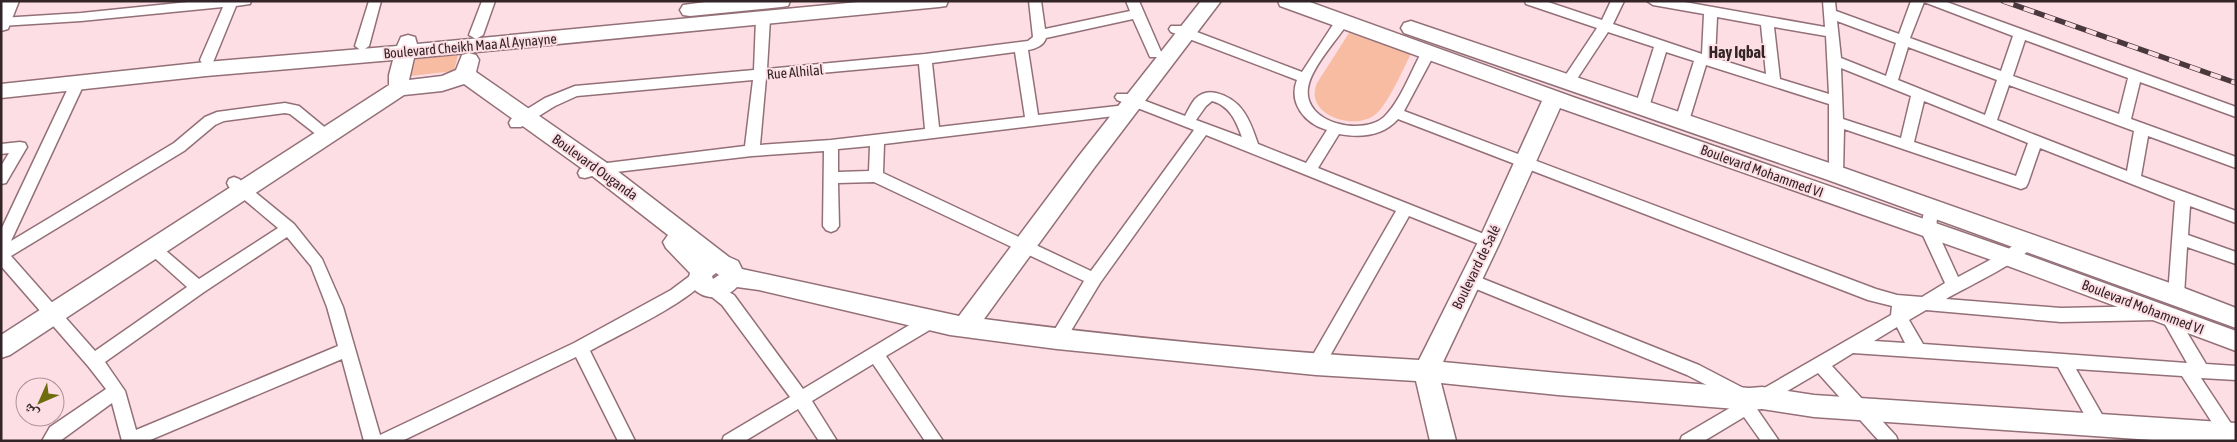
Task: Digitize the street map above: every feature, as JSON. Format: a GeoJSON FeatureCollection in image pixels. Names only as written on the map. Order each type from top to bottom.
{"type":"FeatureCollection","features":[{"type":"Feature","properties":{"kind":"street"},"geometry":{"type":"LineString","coordinates":[[9,1],[2,23],[236,2]]}},
{"type":"Feature","properties":{"kind":"street"},"geometry":{"type":"LineString","coordinates":[[362,46],[375,1]]}},
{"type":"Feature","properties":{"kind":"street"},"geometry":{"type":"LineString","coordinates":[[1,348],[49,309],[399,81],[448,82],[464,74],[474,40],[489,1]]}},
{"type":"Feature","properties":{"kind":"street","name":"Boulevard Cheikh Maa Al Aynayne"},"geometry":{"type":"LineString","coordinates":[[474,40],[716,4],[781,1]]}},
{"type":"Feature","properties":{"kind":"street","name":"Boulevard Cheikh Maa Al Aynayne"},"geometry":{"type":"LineString","coordinates":[[1,91],[474,40],[763,19],[939,1]]}},
{"type":"Feature","properties":{"kind":"street"},"geometry":{"type":"LineString","coordinates":[[1032,120],[1022,48],[1037,43],[1039,35],[1035,1]]}},
{"type":"Feature","properties":{"kind":"street"},"geometry":{"type":"LineString","coordinates":[[730,441],[876,354],[949,324],[1017,243],[1181,31],[1198,1]]}},
{"type":"Feature","properties":{"kind":"street"},"geometry":{"type":"LineString","coordinates":[[1123,105],[1155,54],[1212,1]]}},
{"type":"Feature","properties":{"kind":"street","name":"Boulevard Mohammed VI"},"geometry":{"type":"LineString","coordinates":[[1288,1],[1429,51],[1563,94],[1929,218],[2028,242],[2236,318]]}},
{"type":"Feature","properties":{"kind":"street","name":"Boulevard Mohammed VI"},"geometry":{"type":"LineString","coordinates":[[1333,1],[1563,94],[1642,108],[1836,174],[2008,257],[2163,316],[2236,341]]}},
{"type":"Feature","properties":{"kind":"street"},"geometry":{"type":"LineString","coordinates":[[1531,1],[1661,46],[1836,101]]}},
{"type":"Feature","properties":{"kind":"street"},"geometry":{"type":"LineString","coordinates":[[1563,94],[1605,27],[1618,1]]}},
{"type":"Feature","properties":{"kind":"street"},"geometry":{"type":"LineString","coordinates":[[1653,1],[1718,9],[1767,22],[1833,34]]}},
{"type":"Feature","properties":{"kind":"street"},"geometry":{"type":"LineString","coordinates":[[1891,82],[1903,40],[1918,1]]}},
{"type":"Feature","properties":{"kind":"street"},"geometry":{"type":"LineString","coordinates":[[1930,1],[2236,112]]}},
{"type":"Feature","properties":{"kind":"street"},"geometry":{"type":"LineString","coordinates":[[207,60],[236,2]]}},
{"type":"Feature","properties":{"kind":"street"},"geometry":{"type":"LineString","coordinates":[[1830,7],[1903,40],[2005,76],[2236,163]]}},
{"type":"Feature","properties":{"kind":"street"},"geometry":{"type":"LineString","coordinates":[[1830,7],[1836,61],[1838,122],[1836,174]]}},
{"type":"Feature","properties":{"kind":"street"},"geometry":{"type":"LineString","coordinates":[[1039,35],[1135,8],[1155,54]]}},
{"type":"Feature","properties":{"kind":"street"},"geometry":{"type":"LineString","coordinates":[[1682,121],[1704,60],[1718,9]]}},
{"type":"Feature","properties":{"kind":"street"},"geometry":{"type":"LineString","coordinates":[[752,151],[760,75],[763,19]]}},
{"type":"Feature","properties":{"kind":"street"},"geometry":{"type":"LineString","coordinates":[[1343,20],[1305,78],[1300,89],[1302,101],[1308,112],[1320,122],[1335,129],[1365,131],[1378,128],[1389,122],[1396,113],[1429,51]]}},
{"type":"Feature","properties":{"kind":"street"},"geometry":{"type":"LineString","coordinates":[[1767,22],[1774,82]]}},
{"type":"Feature","properties":{"kind":"street"},"geometry":{"type":"LineString","coordinates":[[1181,31],[1305,78]]}},
{"type":"Feature","properties":{"kind":"street"},"geometry":{"type":"LineString","coordinates":[[1990,121],[2020,35]]}},
{"type":"Feature","properties":{"kind":"street","name":"Boulevard Cheikh Maa Al Aynayne"},"geometry":{"type":"LineString","coordinates":[[1,81],[362,46],[408,47]]}},
{"type":"Feature","properties":{"kind":"street"},"geometry":{"type":"LineString","coordinates":[[1642,108],[1661,46]]}},
{"type":"Feature","properties":{"kind":"street"},"geometry":{"type":"LineString","coordinates":[[399,81],[408,47]]}},
{"type":"Feature","properties":{"kind":"street","name":"Rue Alhilal"},"geometry":{"type":"LineString","coordinates":[[520,120],[550,102],[575,91],[760,75],[1022,48]]}},
{"type":"Feature","properties":{"kind":"street"},"geometry":{"type":"LineString","coordinates":[[925,59],[932,132]]}},
{"type":"Feature","properties":{"kind":"street"},"geometry":{"type":"LineString","coordinates":[[1836,61],[2134,179],[2236,217]]}},
{"type":"Feature","properties":{"kind":"street","name":"Boulevard Ouganda"},"geometry":{"type":"LineString","coordinates":[[464,74],[520,120],[592,171],[670,237],[716,281],[829,441]]}},
{"type":"Feature","properties":{"kind":"street"},"geometry":{"type":"LineString","coordinates":[[2124,122],[2135,76]]}},
{"type":"Feature","properties":{"kind":"street"},"geometry":{"type":"LineString","coordinates":[[1,246],[77,84]]}},
{"type":"Feature","properties":{"kind":"street"},"geometry":{"type":"LineString","coordinates":[[1906,145],[1919,93]]}},
{"type":"Feature","properties":{"kind":"street","name":"Boulevard de Salé"},"geometry":{"type":"LineString","coordinates":[[1456,441],[1442,394],[1440,379],[1434,372],[1532,165],[1563,94]]}},
{"type":"Feature","properties":{"kind":"street"},"geometry":{"type":"LineString","coordinates":[[1186,123],[1201,102],[1210,96],[1219,97],[1237,109],[1252,147]]}},
{"type":"Feature","properties":{"kind":"street"},"geometry":{"type":"LineString","coordinates":[[592,171],[752,151],[831,145],[1032,120],[1123,105],[1186,123],[1252,147],[1489,242]]}},
{"type":"Feature","properties":{"kind":"street"},"geometry":{"type":"LineString","coordinates":[[323,131],[294,110],[285,108],[222,116],[210,121],[179,146],[1,255],[94,361],[117,391],[131,440],[347,350]]}},
{"type":"Feature","properties":{"kind":"street"},"geometry":{"type":"LineString","coordinates":[[1396,113],[1874,294],[1897,301],[2061,315],[2163,316],[2232,434]]}},
{"type":"Feature","properties":{"kind":"street"},"geometry":{"type":"LineString","coordinates":[[1838,122],[2022,183],[2036,140]]}},
{"type":"Feature","properties":{"kind":"street"},"geometry":{"type":"LineString","coordinates":[[2134,179],[2142,128]]}},
{"type":"Feature","properties":{"kind":"street"},"geometry":{"type":"LineString","coordinates":[[1057,339],[1094,279],[1203,129]]}},
{"type":"Feature","properties":{"kind":"street"},"geometry":{"type":"LineString","coordinates":[[1310,170],[1335,129]]}},
{"type":"Feature","properties":{"kind":"street"},"geometry":{"type":"LineString","coordinates":[[876,176],[877,139]]}},
{"type":"Feature","properties":{"kind":"street"},"geometry":{"type":"LineString","coordinates":[[1,149],[49,143]]}},
{"type":"Feature","properties":{"kind":"street"},"geometry":{"type":"LineString","coordinates":[[831,145],[831,226]]}},
{"type":"Feature","properties":{"kind":"street"},"geometry":{"type":"LineString","coordinates":[[1,179],[20,147]]}},
{"type":"Feature","properties":{"kind":"street","name":"Boulevard de Salé"},"geometry":{"type":"LineString","coordinates":[[1475,282],[1489,242],[1532,165]]}},
{"type":"Feature","properties":{"kind":"street"},"geometry":{"type":"LineString","coordinates":[[830,178],[876,176],[1094,279]]}},
{"type":"Feature","properties":{"kind":"street"},"geometry":{"type":"LineString","coordinates":[[238,187],[289,228],[317,263],[335,307],[373,441]]}},
{"type":"Feature","properties":{"kind":"street"},"geometry":{"type":"LineString","coordinates":[[1,333],[49,309],[153,248],[238,187]]}},
{"type":"Feature","properties":{"kind":"street"},"geometry":{"type":"LineString","coordinates":[[2176,295],[2182,197]]}},
{"type":"Feature","properties":{"kind":"street"},"geometry":{"type":"LineString","coordinates":[[1316,365],[1405,209]]}},
{"type":"Feature","properties":{"kind":"street"},"geometry":{"type":"LineString","coordinates":[[1929,218],[1954,286]]}},
{"type":"Feature","properties":{"kind":"street"},"geometry":{"type":"LineString","coordinates":[[94,361],[198,288],[289,228]]}},
{"type":"Feature","properties":{"kind":"street"},"geometry":{"type":"LineString","coordinates":[[2180,238],[2236,258]]}},
{"type":"Feature","properties":{"kind":"street"},"geometry":{"type":"LineString","coordinates":[[1688,441],[1752,401],[2008,257],[2028,242]]}},
{"type":"Feature","properties":{"kind":"street"},"geometry":{"type":"LineString","coordinates":[[153,248],[198,288]]}},
{"type":"Feature","properties":{"kind":"street"},"geometry":{"type":"LineString","coordinates":[[384,441],[580,348],[677,295],[716,281],[759,281],[949,324],[1057,339],[1316,365],[1434,372],[1862,410],[2232,434]]}},
{"type":"Feature","properties":{"kind":"street"},"geometry":{"type":"LineString","coordinates":[[1475,282],[1693,370],[1752,401],[1771,441]]}},
{"type":"Feature","properties":{"kind":"street"},"geometry":{"type":"LineString","coordinates":[[1897,301],[1899,318],[1919,352]]}},
{"type":"Feature","properties":{"kind":"street"},"geometry":{"type":"LineString","coordinates":[[1850,346],[2236,373]]}},
{"type":"Feature","properties":{"kind":"street"},"geometry":{"type":"LineString","coordinates":[[580,348],[627,441]]}},
{"type":"Feature","properties":{"kind":"street"},"geometry":{"type":"LineString","coordinates":[[876,354],[935,441]]}},
{"type":"Feature","properties":{"kind":"street"},"geometry":{"type":"LineString","coordinates":[[2063,362],[2099,425]]}},
{"type":"Feature","properties":{"kind":"street"},"geometry":{"type":"LineString","coordinates":[[1820,364],[1890,441]]}},
{"type":"Feature","properties":{"kind":"street"},"geometry":{"type":"LineString","coordinates":[[1434,372],[1443,441]]}},
{"type":"Feature","properties":{"kind":"street"},"geometry":{"type":"LineString","coordinates":[[50,441],[56,432],[117,391]]}},
{"type":"Feature","properties":{"kind":"shaded area"},"geometry":{"type":"Polygon","coordinates":[[[1349,33],[1411,54],[1381,109],[1367,119],[1356,121],[1344,121],[1324,112],[1317,104],[1315,94],[1317,83],[1349,33]]]}},
{"type":"Feature","properties":{"kind":"shaded area"},"geometry":{"type":"Polygon","coordinates":[[[459,51],[454,71],[411,76],[416,56],[459,51]]]}},
{"type":"Feature","properties":{"kind":"railway"},"geometry":{"type":"LineString","coordinates":[[2003,1],[2236,83]]}},
{"type":"Feature","properties":{"kind":"district","name":"Hay Iqbal"},"geometry":{"type":"Point","coordinates":[1737,52]}}]}
